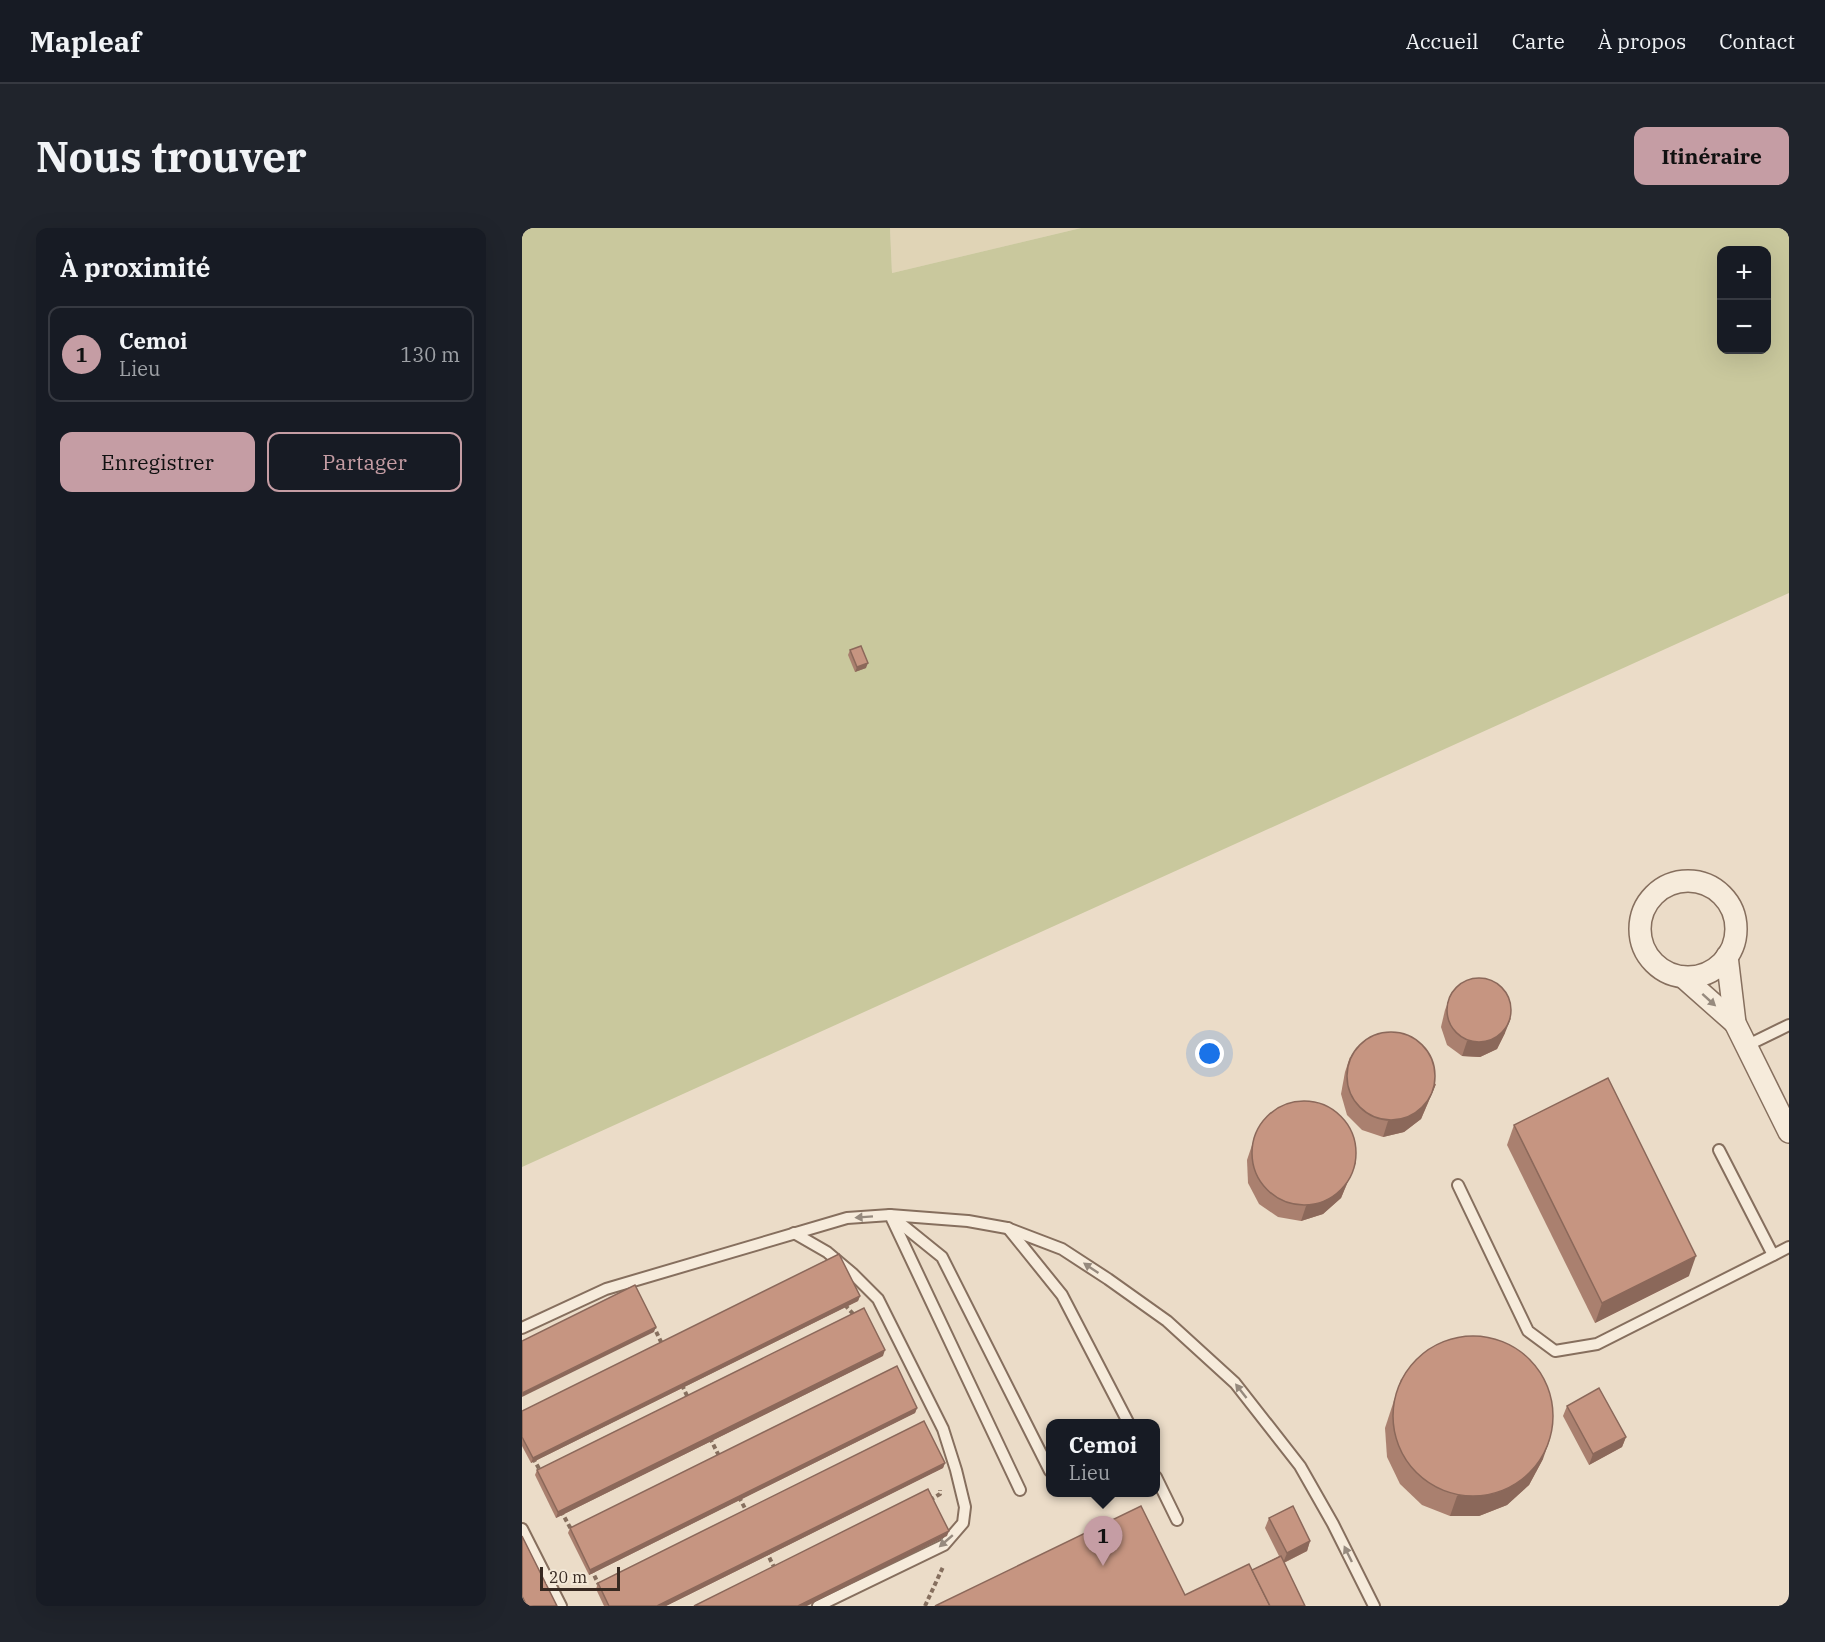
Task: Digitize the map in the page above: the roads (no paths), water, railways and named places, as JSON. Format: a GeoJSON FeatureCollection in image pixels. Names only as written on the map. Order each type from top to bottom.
{"type":"FeatureCollection","features":[{"type":"Feature","properties":{"kind":"street"},"geometry":{"type":"LineString","coordinates":[[1686,880],[1700,882],[1714,888],[1727,900],[1734,914],[1736,932],[1728,956],[1720,965],[1708,973],[1683,977],[1669,973],[1647,955],[1641,939],[1640,924],[1646,905],[1660,890],[1672,883],[1686,880]]}},
{"type":"Feature","properties":{"kind":"street"},"geometry":{"type":"LineString","coordinates":[[1728,956],[1735,1023],[1787,1122]]}},
{"type":"Feature","properties":{"kind":"street"},"geometry":{"type":"LineString","coordinates":[[1683,977],[1735,1023]]}},
{"type":"Feature","properties":{"kind":"lane"},"geometry":{"type":"LineString","coordinates":[[1746,1046],[1789,1025]]}},
{"type":"Feature","properties":{"kind":"lane"},"geometry":{"type":"LineString","coordinates":[[1719,1150],[1773,1255]]}},
{"type":"Feature","properties":{"kind":"lane"},"geometry":{"type":"LineString","coordinates":[[1458,1185],[1528,1330],[1556,1351],[1597,1344],[1789,1247]]}},
{"type":"Feature","properties":{"kind":"lane"},"geometry":{"type":"LineString","coordinates":[[890,1215],[942,1257],[1046,1463]]}},
{"type":"Feature","properties":{"kind":"lane"},"geometry":{"type":"LineString","coordinates":[[890,1215],[1020,1490]]}},
{"type":"Feature","properties":{"kind":"lane"},"geometry":{"type":"LineString","coordinates":[[522,1328],[606,1289],[847,1218],[890,1215],[968,1221],[1007,1228],[1062,1249],[1108,1280],[1167,1321],[1235,1383],[1300,1466],[1333,1524],[1374,1606]]}},
{"type":"Feature","properties":{"kind":"lane"},"geometry":{"type":"LineString","coordinates":[[1007,1228],[1062,1294],[1126,1419]]}},
{"type":"Feature","properties":{"kind":"lane"},"geometry":{"type":"LineString","coordinates":[[794,1233],[826,1252],[852,1273],[878,1299],[943,1429],[965,1507],[963,1523],[944,1545],[818,1606]]}},
{"type":"Feature","properties":{"kind":"lane"},"geometry":{"type":"LineString","coordinates":[[1160,1487],[1177,1520]]}},
{"type":"Feature","properties":{"kind":"lane"},"geometry":{"type":"LineString","coordinates":[[522,1529],[561,1606]]}},
{"type":"Feature","properties":{"kind":"place","name":"Cemoi"},"geometry":{"type":"Point","coordinates":[1103,1566]}}]}
